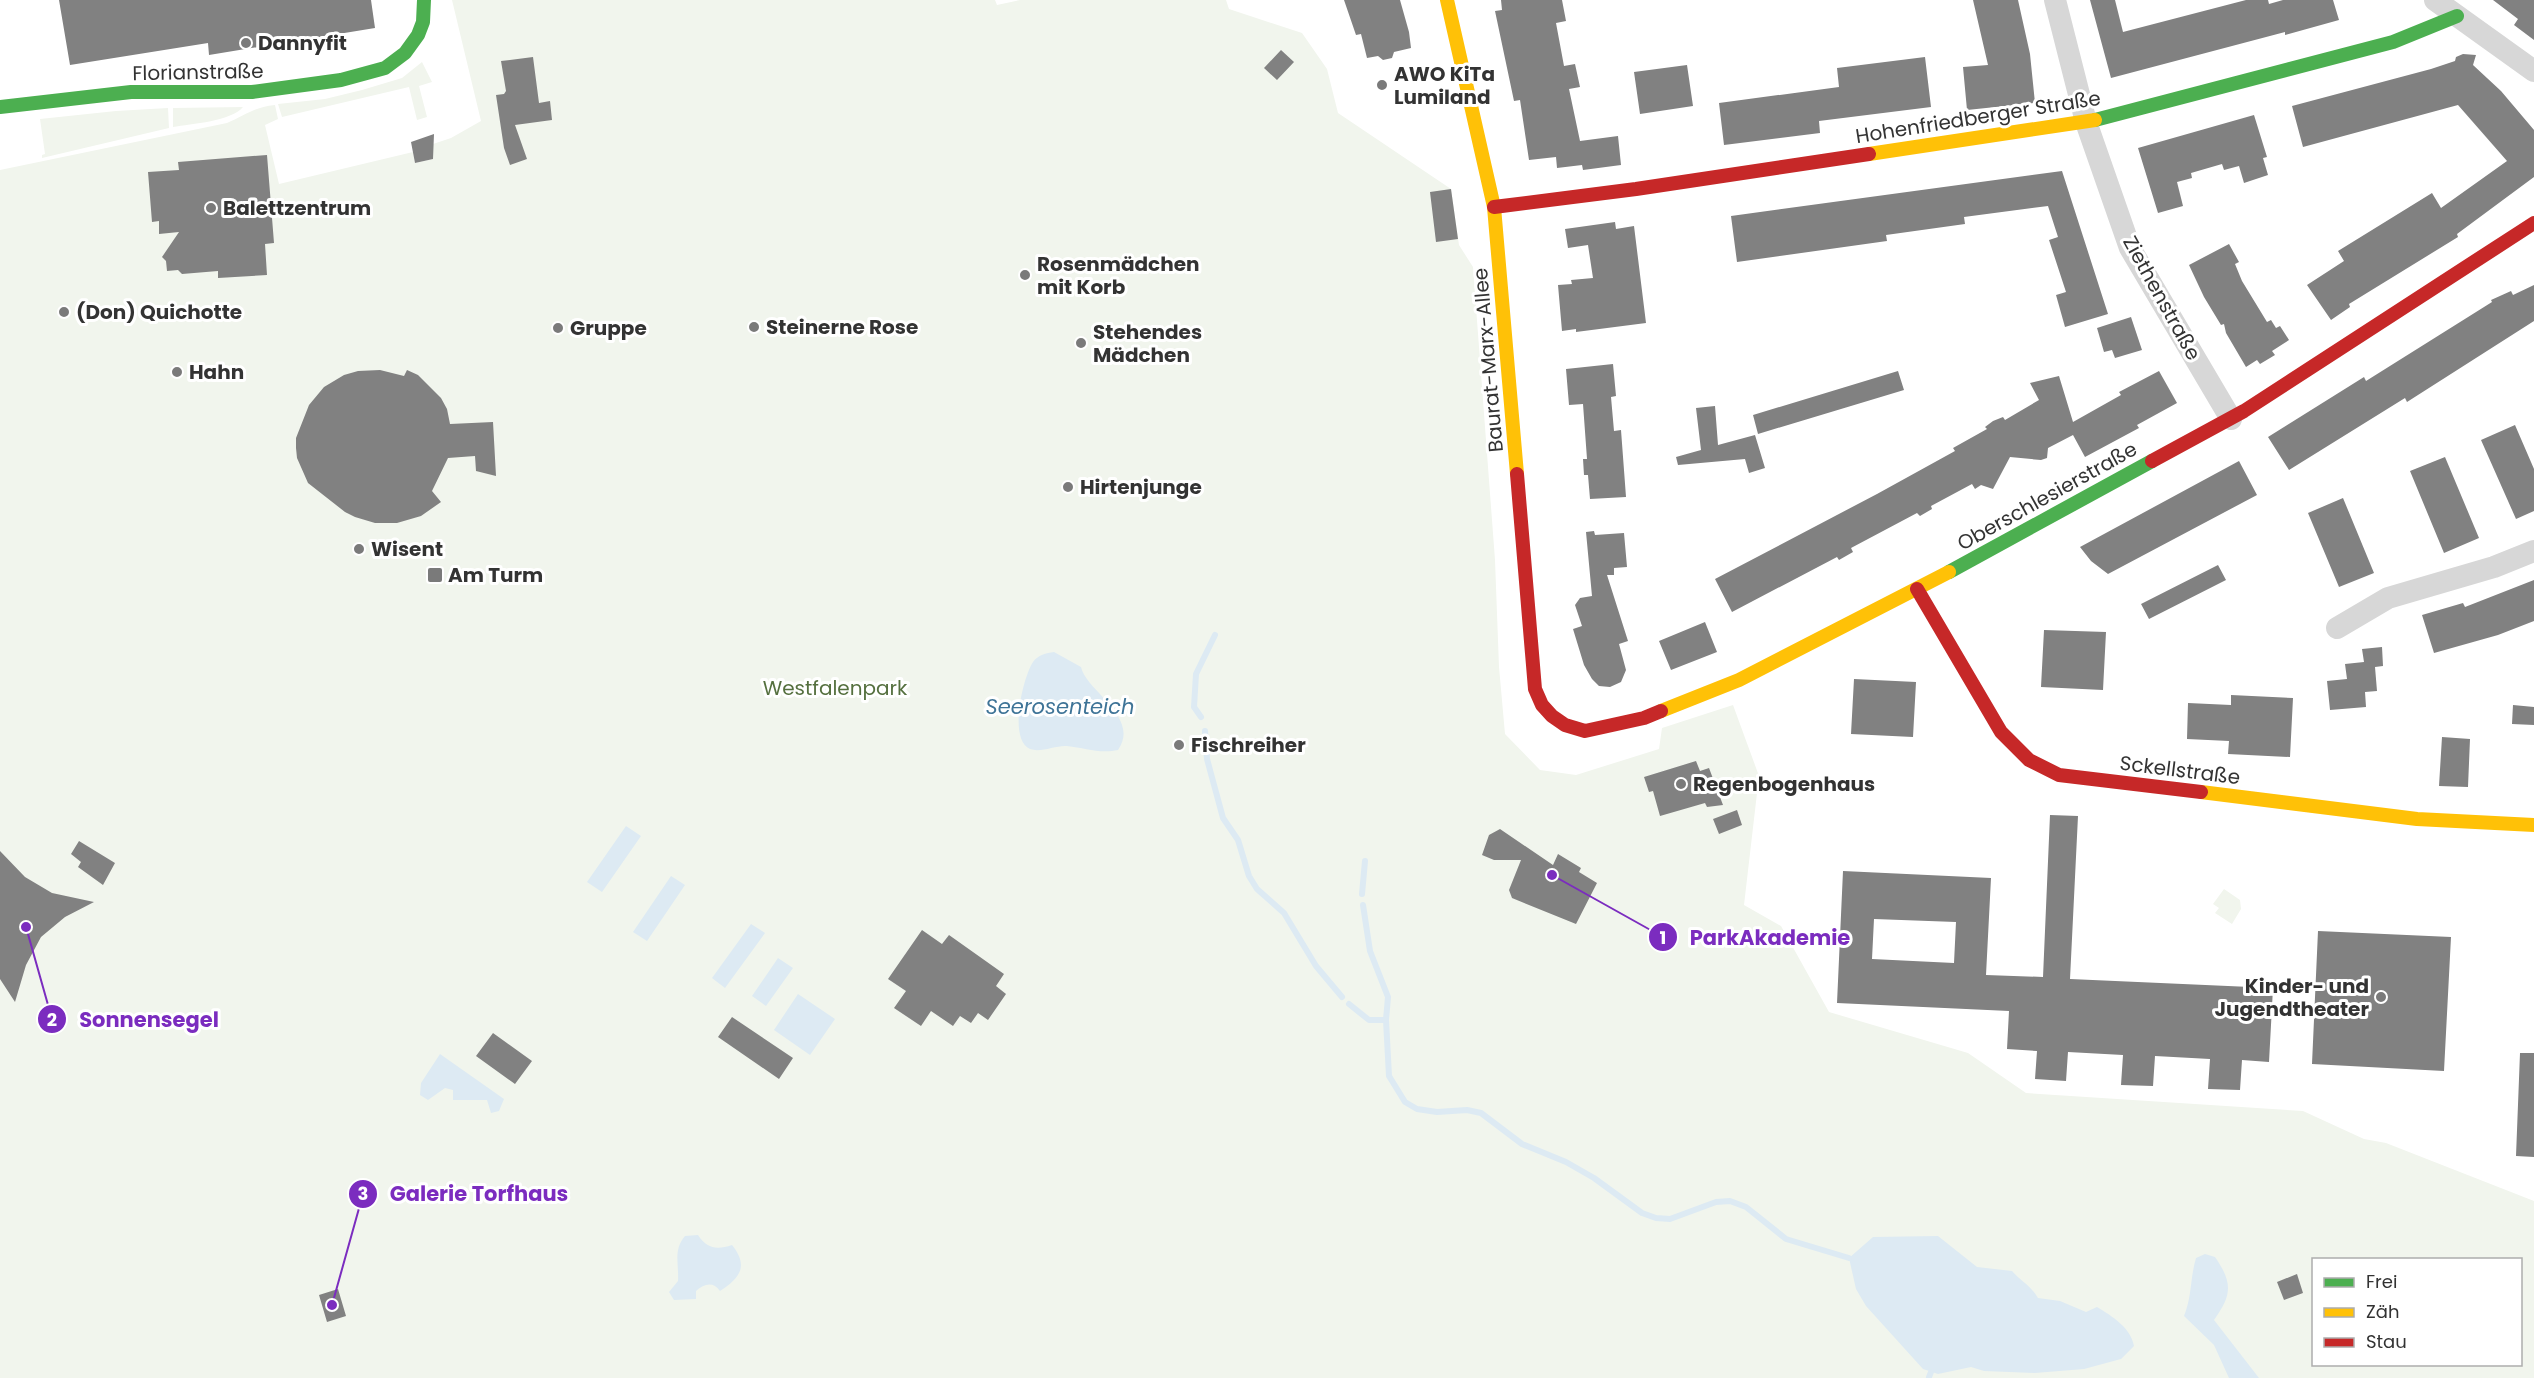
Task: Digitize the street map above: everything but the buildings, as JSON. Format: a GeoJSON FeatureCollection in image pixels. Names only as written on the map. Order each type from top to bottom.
{"type":"FeatureCollection","features":[{"type":"Feature","properties":{"kind":"street","name":"Florianstraße"},"geometry":{"type":"LineString","coordinates":[[0,107],[131,92],[252,92],[341,80],[385,68],[405,52],[418,35],[423,22],[424,0]]}},
{"type":"Feature","properties":{"kind":"street","name":"Baurat-Marx-Allee"},"geometry":{"type":"LineString","coordinates":[[1447,0],[1494,207],[1535,689],[1542,705],[1552,716]]}},
{"type":"Feature","properties":{"kind":"street","name":"Ziethenstraße"},"geometry":{"type":"LineString","coordinates":[[2055,0],[2086,122],[2130,248],[2230,419]]}},
{"type":"Feature","properties":{"kind":"street"},"geometry":{"type":"LineString","coordinates":[[2435,0],[2534,71]]}},
{"type":"Feature","properties":{"kind":"street","name":"Hohenfriedberger Straße"},"geometry":{"type":"LineString","coordinates":[[1494,207],[1648,187],[2086,122],[2393,42],[2457,16]]}},
{"type":"Feature","properties":{"kind":"street","name":"Oberschlesierstraße"},"geometry":{"type":"LineString","coordinates":[[1552,716],[1565,725],[1585,731],[1644,718],[1739,680],[1917,589],[2230,419],[2534,223]]}},
{"type":"Feature","properties":{"kind":"street"},"geometry":{"type":"LineString","coordinates":[[2337,628],[2388,598],[2494,567],[2534,551]]}},
{"type":"Feature","properties":{"kind":"street","name":"Sckellstraße"},"geometry":{"type":"LineString","coordinates":[[1917,589],[2001,732],[2029,760],[2059,775],[2417,819],[2534,825]]}},
{"type":"Feature","properties":{"kind":"green space","name":"Westfalenpark"},"geometry":{"type":"Polygon","coordinates":[[[452,0],[995,0],[997,5],[1020,0],[1226,0],[1229,9],[1302,33],[1327,69],[1338,113],[1451,189],[1459,245],[1473,267],[1495,560],[1499,667],[1505,734],[1540,770],[1576,775],[1659,749],[1662,728],[1733,705],[1759,776],[1744,905],[1781,926],[1829,1012],[1968,1053],[2026,1093],[2303,1111],[2364,1139],[2386,1143],[2534,1201],[2534,1378],[0,1378],[0,170],[227,123],[256,109],[275,105],[278,119],[265,125],[279,184],[413,152],[415,163],[433,159],[433,144],[451,138],[481,121],[452,0]]]}},
{"type":"Feature","properties":{"kind":"green space"},"geometry":{"type":"Polygon","coordinates":[[[422,62],[432,82],[419,86],[427,117],[417,120],[409,87],[282,117],[278,104],[325,99],[362,90],[402,78],[422,62]]]}},
{"type":"Feature","properties":{"kind":"green space"},"geometry":{"type":"Polygon","coordinates":[[[243,107],[238,112],[221,119],[173,127],[173,108],[243,107]]]}},
{"type":"Feature","properties":{"kind":"green space"},"geometry":{"type":"Polygon","coordinates":[[[168,108],[169,128],[42,158],[45,154],[40,119],[168,108]]]}},
{"type":"Feature","properties":{"kind":"green space"},"geometry":{"type":"Polygon","coordinates":[[[2224,889],[2240,900],[2241,909],[2232,924],[2215,913],[2219,908],[2213,904],[2224,889]]]}},
{"type":"Feature","properties":{"kind":"water","name":"Seerosenteich"},"geometry":{"type":"Polygon","coordinates":[[[1054,652],[1081,667],[1085,676],[1118,716],[1123,726],[1123,738],[1118,750],[1099,751],[1067,746],[1034,750],[1023,743],[1019,721],[1025,681],[1035,660],[1042,655],[1054,652]]]}},
{"type":"Feature","properties":{"kind":"water"},"geometry":{"type":"Polygon","coordinates":[[[626,826],[641,836],[602,892],[587,882],[626,826]]]}},
{"type":"Feature","properties":{"kind":"water"},"geometry":{"type":"Polygon","coordinates":[[[671,876],[685,885],[647,941],[633,932],[671,876]]]}},
{"type":"Feature","properties":{"kind":"water"},"geometry":{"type":"Polygon","coordinates":[[[751,924],[765,933],[725,988],[712,978],[751,924]]]}},
{"type":"Feature","properties":{"kind":"water"},"geometry":{"type":"Polygon","coordinates":[[[778,958],[793,968],[766,1006],[752,996],[778,958]]]}},
{"type":"Feature","properties":{"kind":"water"},"geometry":{"type":"Polygon","coordinates":[[[798,994],[835,1019],[810,1055],[774,1030],[798,994]]]}},
{"type":"Feature","properties":{"kind":"water"},"geometry":{"type":"Polygon","coordinates":[[[440,1054],[504,1099],[499,1111],[491,1113],[487,1100],[453,1100],[453,1090],[445,1088],[428,1100],[420,1095],[421,1083],[440,1054]]]}},
{"type":"Feature","properties":{"kind":"water"},"geometry":{"type":"Polygon","coordinates":[[[698,1235],[709,1246],[722,1248],[732,1245],[740,1259],[740,1271],[733,1281],[720,1291],[708,1285],[696,1291],[696,1299],[674,1300],[669,1292],[678,1281],[679,1246],[685,1236],[698,1235]]]}},
{"type":"Feature","properties":{"kind":"water"},"geometry":{"type":"Polygon","coordinates":[[[1938,1236],[1977,1267],[2012,1271],[2038,1298],[2060,1301],[2086,1312],[2097,1307],[2125,1328],[2134,1346],[2121,1359],[2084,1369],[2035,1373],[1984,1371],[1971,1367],[1938,1374],[1923,1369],[1866,1306],[1856,1289],[1849,1258],[1873,1237],[1938,1236]]]}},
{"type":"Feature","properties":{"kind":"water"},"geometry":{"type":"Polygon","coordinates":[[[2205,1254],[2215,1257],[2221,1266],[2228,1289],[2224,1303],[2214,1320],[2259,1378],[2229,1378],[2214,1345],[2184,1316],[2196,1258],[2205,1254]]]}},
{"type":"Feature","properties":{"kind":"waterway"},"geometry":{"type":"LineString","coordinates":[[1201,717],[1194,707],[1196,674],[1215,635]]}},
{"type":"Feature","properties":{"kind":"waterway"},"geometry":{"type":"LineString","coordinates":[[1205,731],[1207,759],[1223,818],[1238,840],[1249,876],[1257,889],[1284,913],[1316,966],[1342,997]]}},
{"type":"Feature","properties":{"kind":"waterway"},"geometry":{"type":"LineString","coordinates":[[1362,894],[1365,861]]}},
{"type":"Feature","properties":{"kind":"waterway"},"geometry":{"type":"LineString","coordinates":[[1363,905],[1370,951],[1388,997],[1386,1020],[1389,1076],[1405,1102],[1417,1109],[1437,1112],[1467,1110],[1481,1113],[1522,1144],[1566,1162],[1594,1178],[1642,1213],[1656,1218],[1670,1219],[1716,1202],[1730,1201],[1746,1207],[1786,1239],[1849,1258]]}},
{"type":"Feature","properties":{"kind":"waterway"},"geometry":{"type":"LineString","coordinates":[[1349,1004],[1369,1020],[1386,1020]]}},
{"type":"Feature","properties":{"kind":"waterway"},"geometry":{"type":"LineString","coordinates":[[1929,1377],[1931,1372]]}},
{"type":"Feature","properties":{"kind":"traffic: fast"},"geometry":{"type":"LineString","coordinates":[[0,107],[131,92],[252,92],[341,80],[385,68],[405,53],[418,35],[423,22],[424,0]]}},
{"type":"Feature","properties":{"kind":"traffic: fast"},"geometry":{"type":"LineString","coordinates":[[2095,120],[2393,42],[2457,16]]}},
{"type":"Feature","properties":{"kind":"traffic: fast"},"geometry":{"type":"LineString","coordinates":[[1949,572],[2152,461]]}},
{"type":"Feature","properties":{"kind":"traffic: slow"},"geometry":{"type":"LineString","coordinates":[[1447,0],[1494,207],[1517,474]]}},
{"type":"Feature","properties":{"kind":"traffic: slow"},"geometry":{"type":"LineString","coordinates":[[1869,154],[2095,120]]}},
{"type":"Feature","properties":{"kind":"traffic: slow"},"geometry":{"type":"LineString","coordinates":[[1661,711],[1739,680],[1949,572]]}},
{"type":"Feature","properties":{"kind":"traffic: slow"},"geometry":{"type":"LineString","coordinates":[[2201,792],[2417,819],[2534,825]]}},
{"type":"Feature","properties":{"kind":"traffic: jam"},"geometry":{"type":"LineString","coordinates":[[1494,207],[1636,189],[1869,154]]}},
{"type":"Feature","properties":{"kind":"traffic: jam"},"geometry":{"type":"LineString","coordinates":[[2152,461],[2244,411],[2534,223]]}},
{"type":"Feature","properties":{"kind":"traffic: jam"},"geometry":{"type":"LineString","coordinates":[[1517,474],[1535,689],[1542,705],[1565,725],[1585,731],[1644,718],[1661,711]]}},
{"type":"Feature","properties":{"kind":"traffic: jam"},"geometry":{"type":"LineString","coordinates":[[1917,589],[2001,732],[2029,760],[2059,775],[2201,792]]}},
{"type":"Feature","properties":{"kind":"place","name":"Dannyfit"},"geometry":{"type":"Point","coordinates":[246,43]}},
{"type":"Feature","properties":{"kind":"place","name":"AWO KiTa Lumiland"},"geometry":{"type":"Point","coordinates":[1382,85]}},
{"type":"Feature","properties":{"kind":"place","name":"Balettzentrum"},"geometry":{"type":"Point","coordinates":[211,208]}},
{"type":"Feature","properties":{"kind":"place","name":"Rosenmädchen mit Korb"},"geometry":{"type":"Point","coordinates":[1025,275]}},
{"type":"Feature","properties":{"kind":"place","name":"(Don) Quichotte"},"geometry":{"type":"Point","coordinates":[64,312]}},
{"type":"Feature","properties":{"kind":"place","name":"Steinerne Rose"},"geometry":{"type":"Point","coordinates":[754,327]}},
{"type":"Feature","properties":{"kind":"place","name":"Gruppe"},"geometry":{"type":"Point","coordinates":[558,328]}},
{"type":"Feature","properties":{"kind":"place","name":"Stehendes Mädchen"},"geometry":{"type":"Point","coordinates":[1081,343]}},
{"type":"Feature","properties":{"kind":"place","name":"Hahn"},"geometry":{"type":"Point","coordinates":[177,372]}},
{"type":"Feature","properties":{"kind":"place","name":"Hirtenjunge"},"geometry":{"type":"Point","coordinates":[1068,487]}},
{"type":"Feature","properties":{"kind":"place","name":"Wisent"},"geometry":{"type":"Point","coordinates":[359,549]}},
{"type":"Feature","properties":{"kind":"place","name":"Am Turm"},"geometry":{"type":"Point","coordinates":[435,575]}},
{"type":"Feature","properties":{"kind":"place","name":"Fischreiher"},"geometry":{"type":"Point","coordinates":[1179,745]}},
{"type":"Feature","properties":{"kind":"place","name":"Regenbogenhaus"},"geometry":{"type":"Point","coordinates":[1681,784]}},
{"type":"Feature","properties":{"kind":"place","name":"ParkAkademie"},"geometry":{"type":"Point","coordinates":[1552,875]}},
{"type":"Feature","properties":{"kind":"place","name":"Sonnensegel"},"geometry":{"type":"Point","coordinates":[26,927]}},
{"type":"Feature","properties":{"kind":"place","name":"Kinder- und Jugendtheater"},"geometry":{"type":"Point","coordinates":[2381,997]}},
{"type":"Feature","properties":{"kind":"place","name":"Galerie Torfhaus"},"geometry":{"type":"Point","coordinates":[332,1305]}}]}
